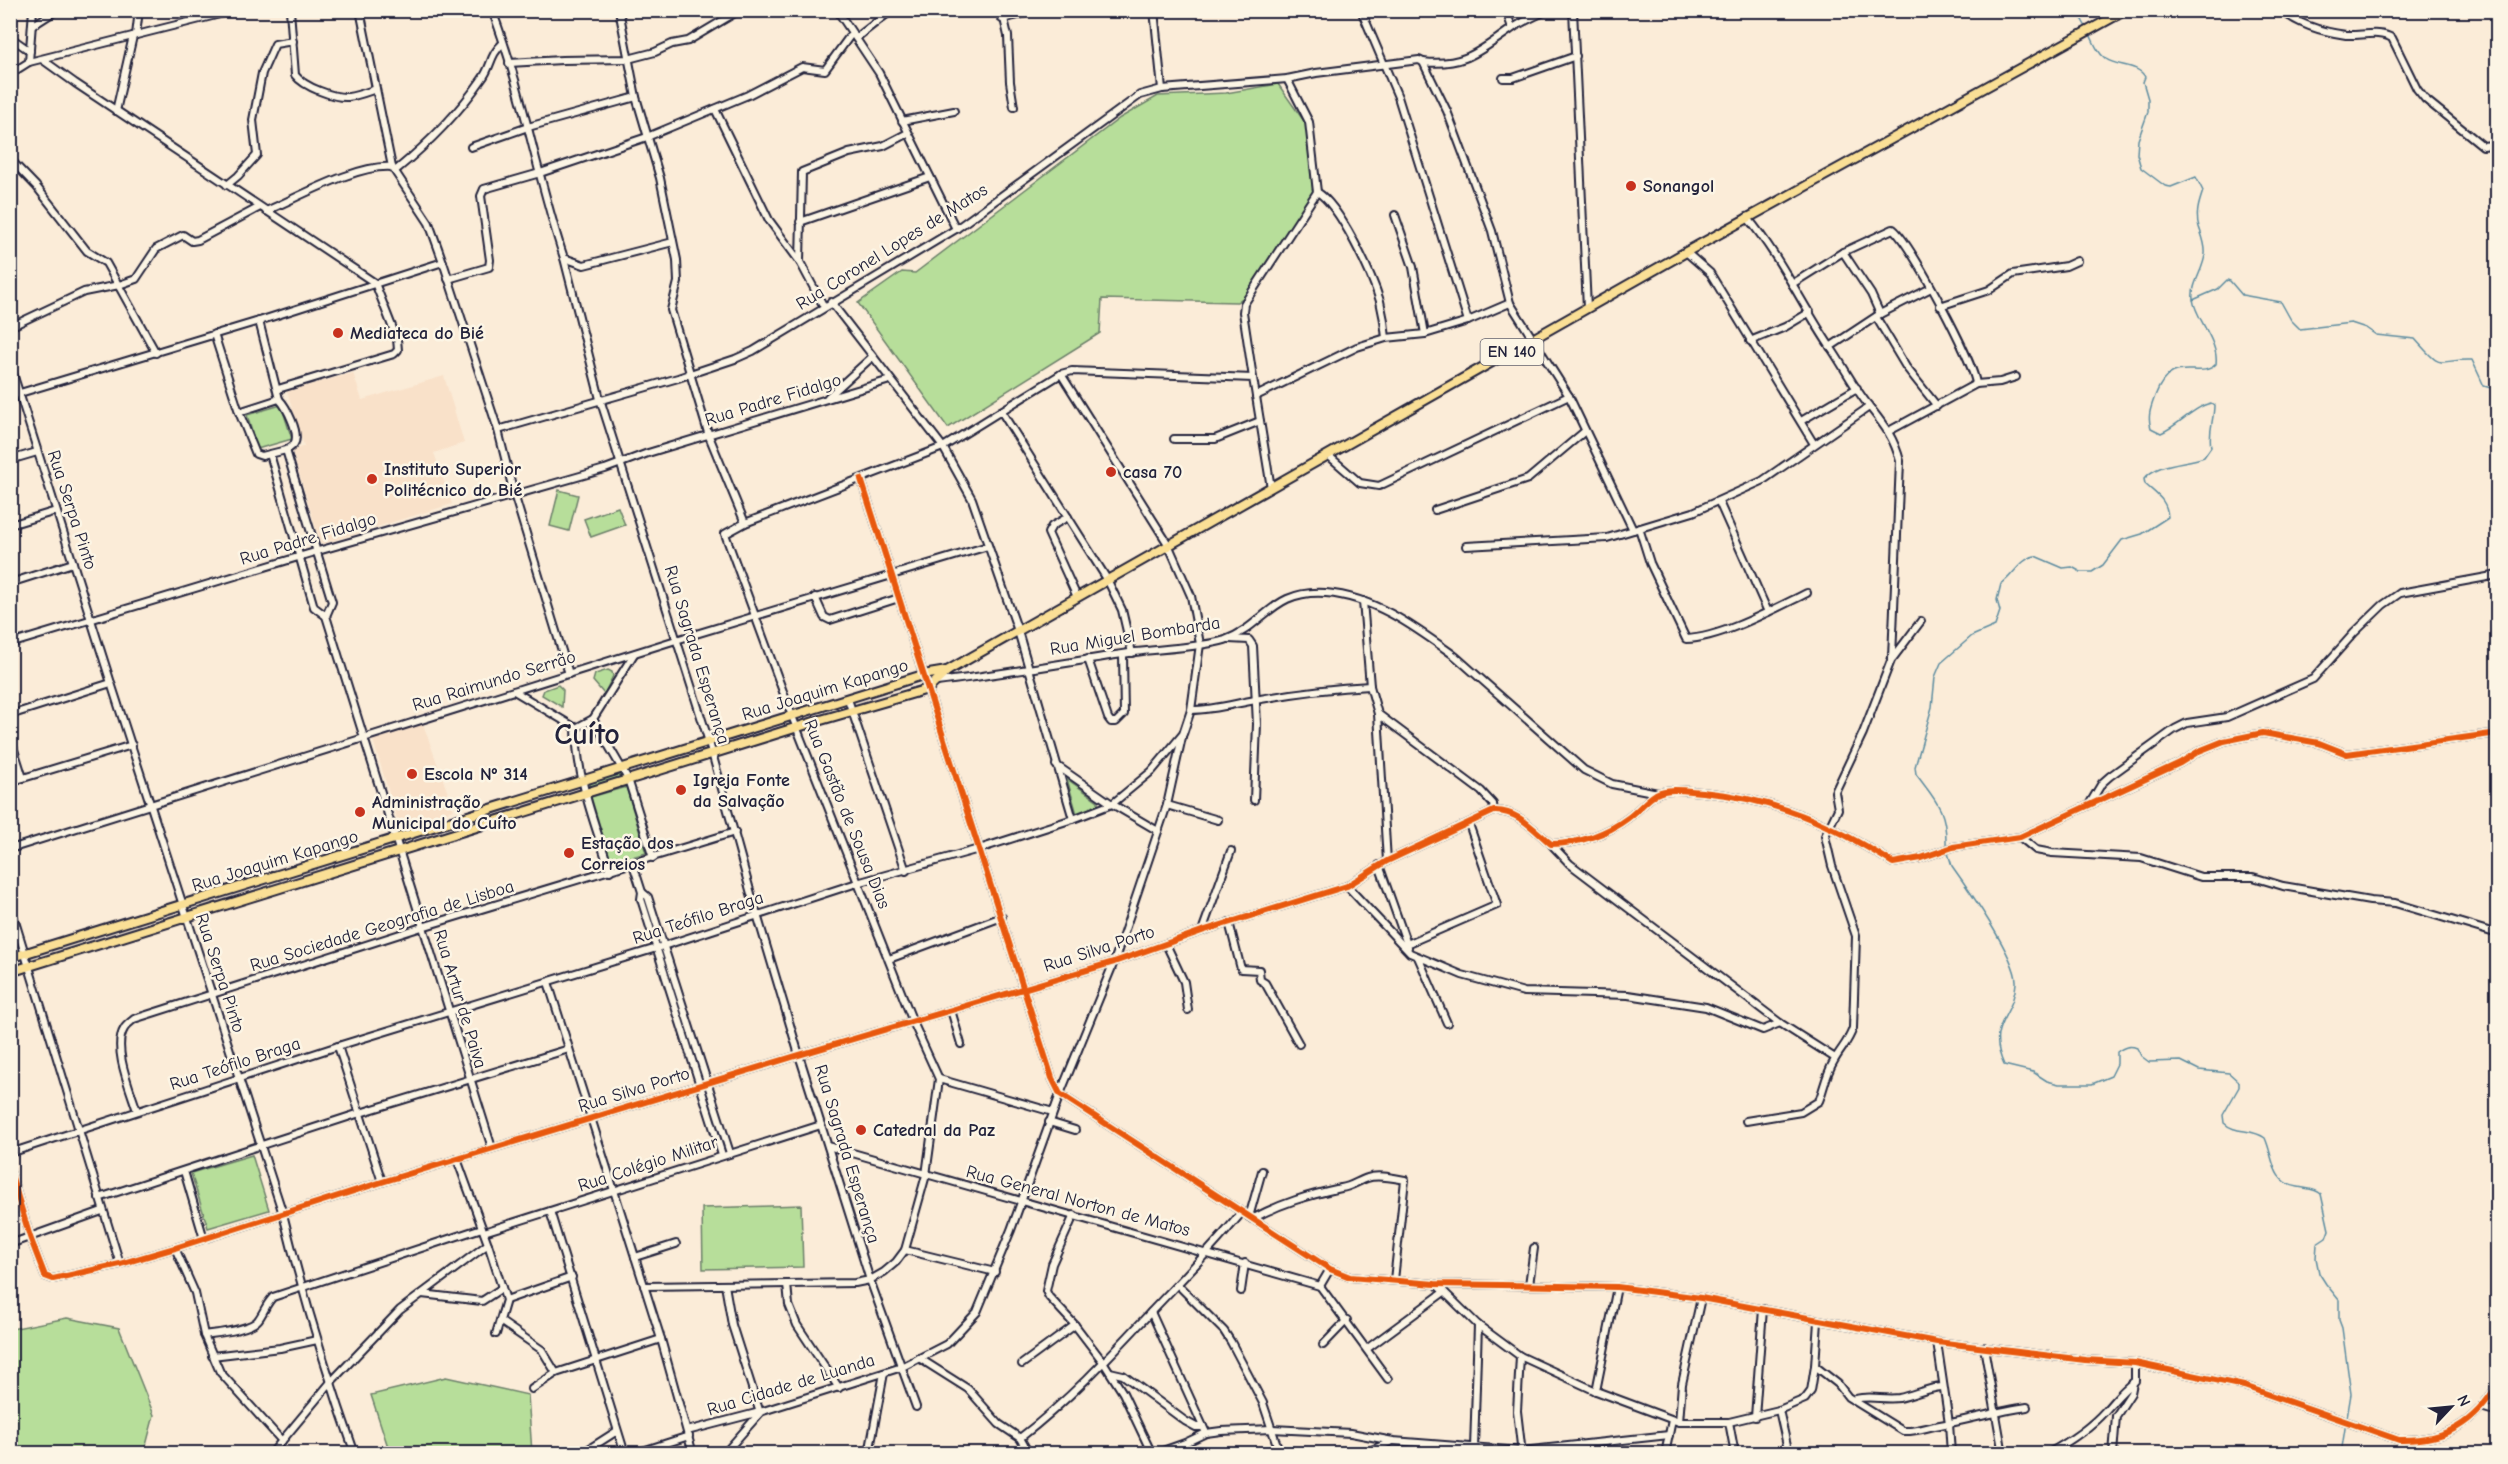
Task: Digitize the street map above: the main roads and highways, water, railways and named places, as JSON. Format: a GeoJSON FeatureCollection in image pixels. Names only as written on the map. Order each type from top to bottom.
{"type":"FeatureCollection","features":[{"type":"Feature","properties":{"kind":"main road","name":"EN 140"},"geometry":{"type":"LineString","coordinates":[[947,671],[1747,217],[2126,10]]}},
{"type":"Feature","properties":{"kind":"main road","name":"Rua Joaquim Kapango"},"geometry":{"type":"LineString","coordinates":[[10,958],[923,675],[947,671]]}},
{"type":"Feature","properties":{"kind":"main road","name":"Rua Joaquim Kapango"},"geometry":{"type":"LineString","coordinates":[[10,972],[628,779],[928,689],[947,671]]}},
{"type":"Feature","properties":{"kind":"main road"},"geometry":{"type":"LineString","coordinates":[[759,726],[762,738]]}},
{"type":"Feature","properties":{"kind":"main road"},"geometry":{"type":"LineString","coordinates":[[744,731],[747,743]]}},
{"type":"Feature","properties":{"kind":"main road"},"geometry":{"type":"LineString","coordinates":[[491,809],[494,822]]}},
{"type":"Feature","properties":{"kind":"main road"},"geometry":{"type":"LineString","coordinates":[[327,861],[330,873]]}},
{"type":"Feature","properties":{"kind":"main road"},"geometry":{"type":"LineString","coordinates":[[256,883],[260,895]]}},
{"type":"Feature","properties":{"kind":"main road"},"geometry":{"type":"LineString","coordinates":[[102,929],[106,942]]}},
{"type":"Feature","properties":{"kind":"waterway"},"geometry":{"type":"LineString","coordinates":[[2086,27],[2082,20],[2088,10]]}},
{"type":"Feature","properties":{"kind":"waterway"},"geometry":{"type":"LineString","coordinates":[[1946,845],[1945,823],[1942,814],[1935,799],[1916,774],[1915,767],[1932,707],[1935,677],[1941,663],[1972,636],[1995,626],[2000,611],[1997,600],[2001,584],[2025,561],[2035,556],[2063,568],[2072,567],[2081,572],[2092,572],[2103,565],[2122,540],[2142,534],[2168,517],[2163,502],[2145,484],[2144,479],[2164,466],[2204,457],[2211,447],[2214,405],[2211,403],[2198,408],[2161,433],[2151,428],[2149,419],[2155,396],[2162,382],[2169,375],[2177,371],[2209,369],[2216,364],[2211,338],[2193,299],[2194,288],[2205,254],[2197,218],[2203,191],[2196,177],[2171,187],[2165,186],[2141,168],[2137,154],[2138,140],[2148,112],[2148,99],[2143,82],[2145,77],[2138,70],[2106,59],[2098,51],[2090,34]]}},
{"type":"Feature","properties":{"kind":"waterway"},"geometry":{"type":"LineString","coordinates":[[2193,300],[2218,289],[2227,280],[2242,295],[2281,302],[2291,320],[2300,329],[2351,323],[2366,328],[2376,335],[2415,339],[2440,362],[2472,360],[2484,386],[2498,390]]}},
{"type":"Feature","properties":{"kind":"waterway"},"geometry":{"type":"LineString","coordinates":[[1948,853],[1952,866],[2001,941],[2014,972],[2016,983],[2014,995],[1999,1030],[1999,1051],[2004,1065],[2033,1072],[2047,1081],[2059,1084],[2092,1084],[2111,1076],[2117,1064],[2117,1052],[2131,1047],[2137,1048],[2141,1056],[2149,1062],[2181,1061],[2199,1070],[2229,1073],[2239,1082],[2239,1087],[2223,1115],[2224,1123],[2233,1129],[2255,1133],[2265,1138],[2278,1175],[2289,1185],[2321,1194],[2329,1230],[2326,1238],[2317,1244],[2316,1258],[2319,1273],[2339,1300],[2339,1320],[2351,1394],[2347,1418]]}},
{"type":"Feature","properties":{"kind":"waterway"},"geometry":{"type":"LineString","coordinates":[[2341,1454],[2346,1422]]}},
{"type":"Feature","properties":{"kind":"place","name":"Sonangol"},"geometry":{"type":"Point","coordinates":[1631,186]}},
{"type":"Feature","properties":{"kind":"place","name":"Mediateca do Bié"},"geometry":{"type":"Point","coordinates":[338,333]}},
{"type":"Feature","properties":{"kind":"place","name":"casa 70"},"geometry":{"type":"Point","coordinates":[1111,472]}},
{"type":"Feature","properties":{"kind":"place","name":"Instituto Superior Politécnico do Bié"},"geometry":{"type":"Point","coordinates":[372,479]}},
{"type":"Feature","properties":{"kind":"place","name":"Escola Nº 314"},"geometry":{"type":"Point","coordinates":[412,774]}},
{"type":"Feature","properties":{"kind":"place","name":"Igreja Fonte da Salvação"},"geometry":{"type":"Point","coordinates":[681,790]}},
{"type":"Feature","properties":{"kind":"place","name":"Administração Municipal do Cuíto"},"geometry":{"type":"Point","coordinates":[360,812]}},
{"type":"Feature","properties":{"kind":"place","name":"Estação dos Correios"},"geometry":{"type":"Point","coordinates":[569,853]}},
{"type":"Feature","properties":{"kind":"place","name":"Catedral da Paz"},"geometry":{"type":"Point","coordinates":[861,1130]}},
{"type":"Feature","properties":{"kind":"district","name":"Cuíto"},"geometry":{"type":"Point","coordinates":[587,734]}}]}
